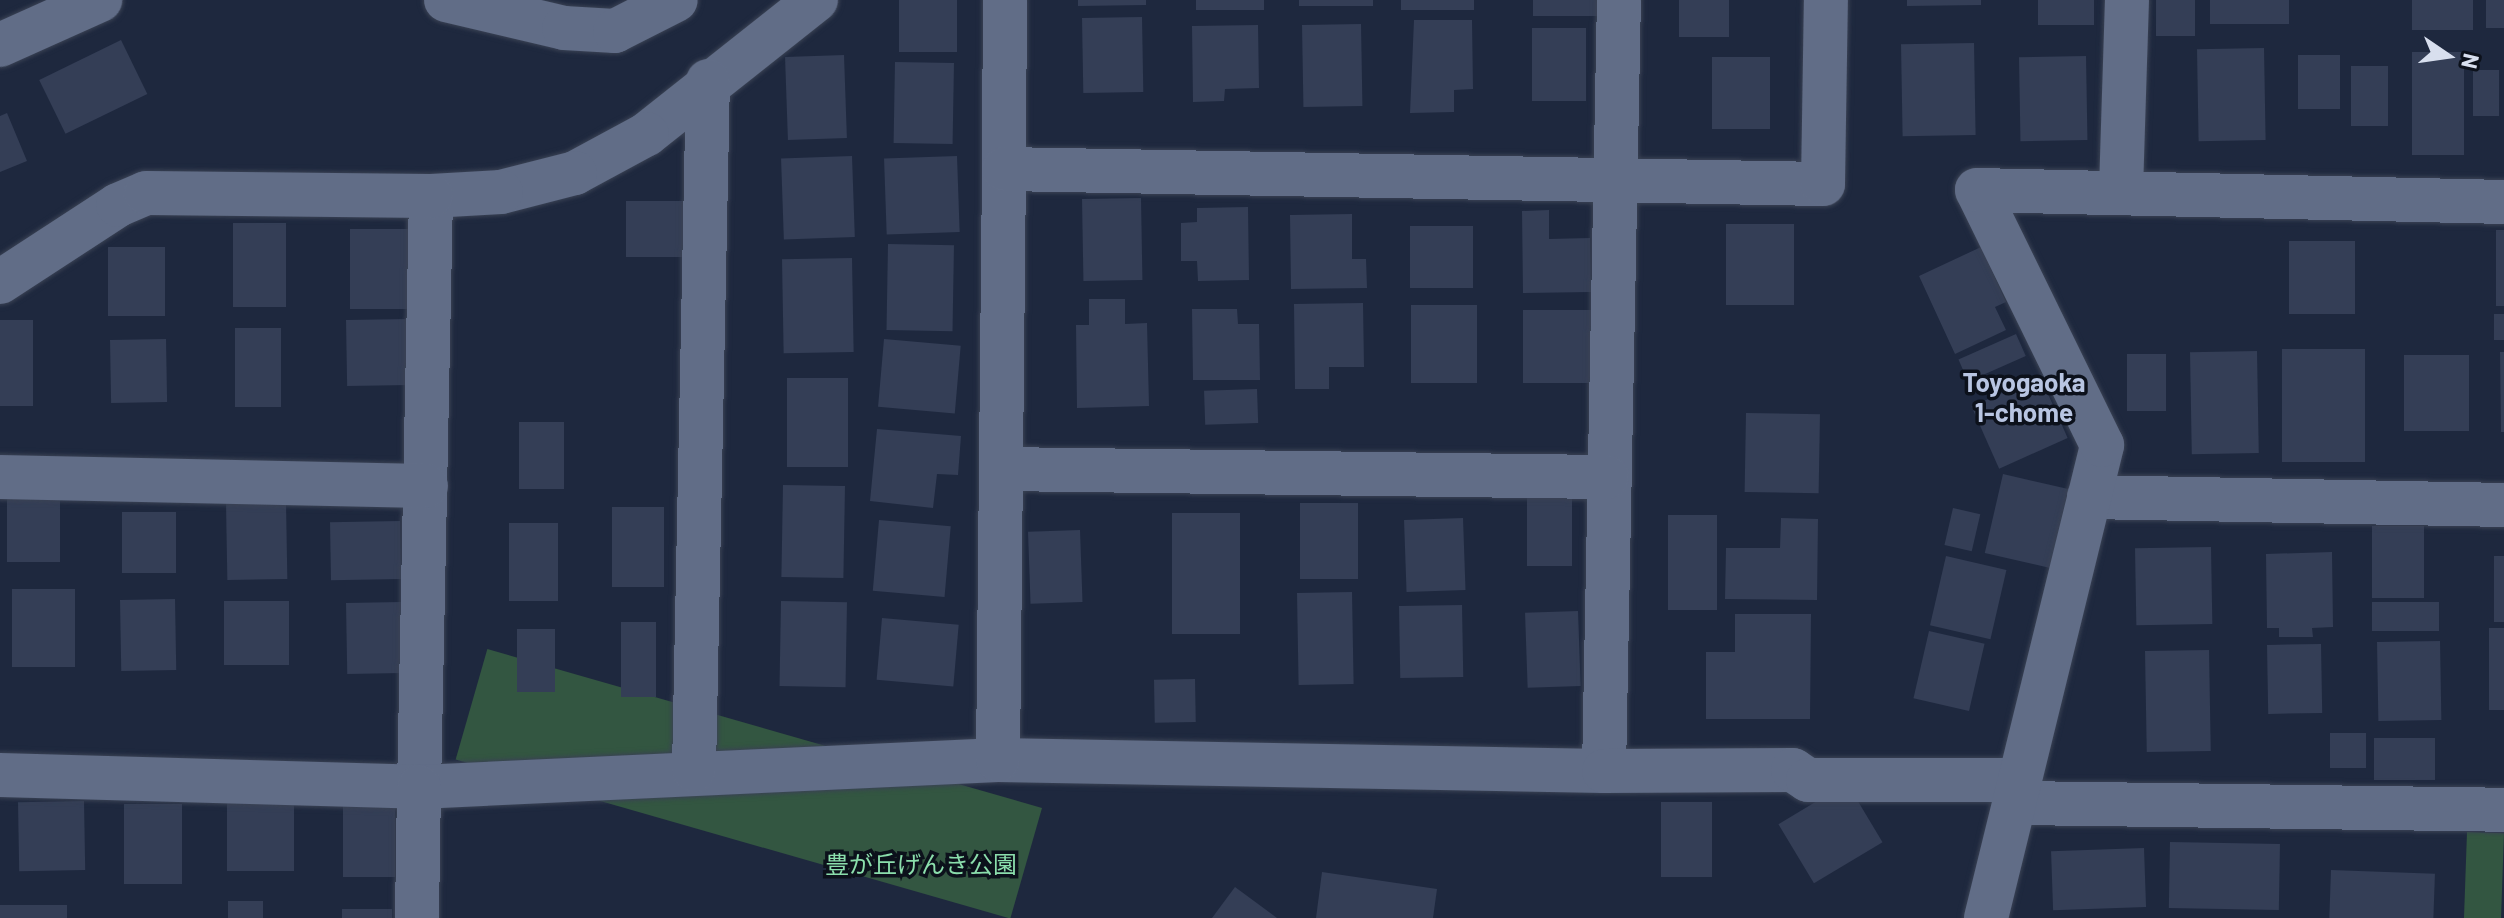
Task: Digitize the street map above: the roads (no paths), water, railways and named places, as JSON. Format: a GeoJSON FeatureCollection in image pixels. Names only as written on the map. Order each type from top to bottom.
{"type":"FeatureCollection","features":[{"type":"Feature","properties":{"kind":"street"},"geometry":{"type":"LineString","coordinates":[[0,45],[100,0]]}},
{"type":"Feature","properties":{"kind":"street"},"geometry":{"type":"LineString","coordinates":[[446,0],[564,28],[676,0]]}},
{"type":"Feature","properties":{"kind":"street"},"geometry":{"type":"LineString","coordinates":[[0,282],[118,205],[146,193],[431,196],[501,192],[575,173],[647,134],[708,81],[816,0]]}},
{"type":"Feature","properties":{"kind":"street"},"geometry":{"type":"LineString","coordinates":[[998,760],[1005,0]]}},
{"type":"Feature","properties":{"kind":"street"},"geometry":{"type":"LineString","coordinates":[[1604,771],[1607,477],[1619,0]]}},
{"type":"Feature","properties":{"kind":"street"},"geometry":{"type":"LineString","coordinates":[[1004,169],[1614,183],[1823,184],[1826,0]]}},
{"type":"Feature","properties":{"kind":"street"},"geometry":{"type":"LineString","coordinates":[[2121,190],[2127,0]]}},
{"type":"Feature","properties":{"kind":"street"},"geometry":{"type":"LineString","coordinates":[[694,770],[708,81]]}},
{"type":"Feature","properties":{"kind":"street"},"geometry":{"type":"LineString","coordinates":[[1986,918],[2102,445],[1977,190],[2121,190],[2504,202]]}},
{"type":"Feature","properties":{"kind":"street"},"geometry":{"type":"LineString","coordinates":[[417,918],[431,196]]}},
{"type":"Feature","properties":{"kind":"street"},"geometry":{"type":"LineString","coordinates":[[1001,469],[1607,477]]}},
{"type":"Feature","properties":{"kind":"street"},"geometry":{"type":"LineString","coordinates":[[0,477],[426,486]]}},
{"type":"Feature","properties":{"kind":"street"},"geometry":{"type":"LineString","coordinates":[[2089,497],[2504,505]]}},
{"type":"Feature","properties":{"kind":"street"},"geometry":{"type":"LineString","coordinates":[[0,775],[419,787],[694,770],[998,760],[1604,771],[1793,770],[1808,780],[2504,810]]}},
{"type":"Feature","properties":{"kind":"district","name":"Toyogaoka 1-chome"},"geometry":{"type":"Point","coordinates":[2024,397]}},
{"type":"Feature","properties":{"kind":"park label","name":"豊が丘げんき公園"},"geometry":{"type":"Point","coordinates":[921,864]}}]}
